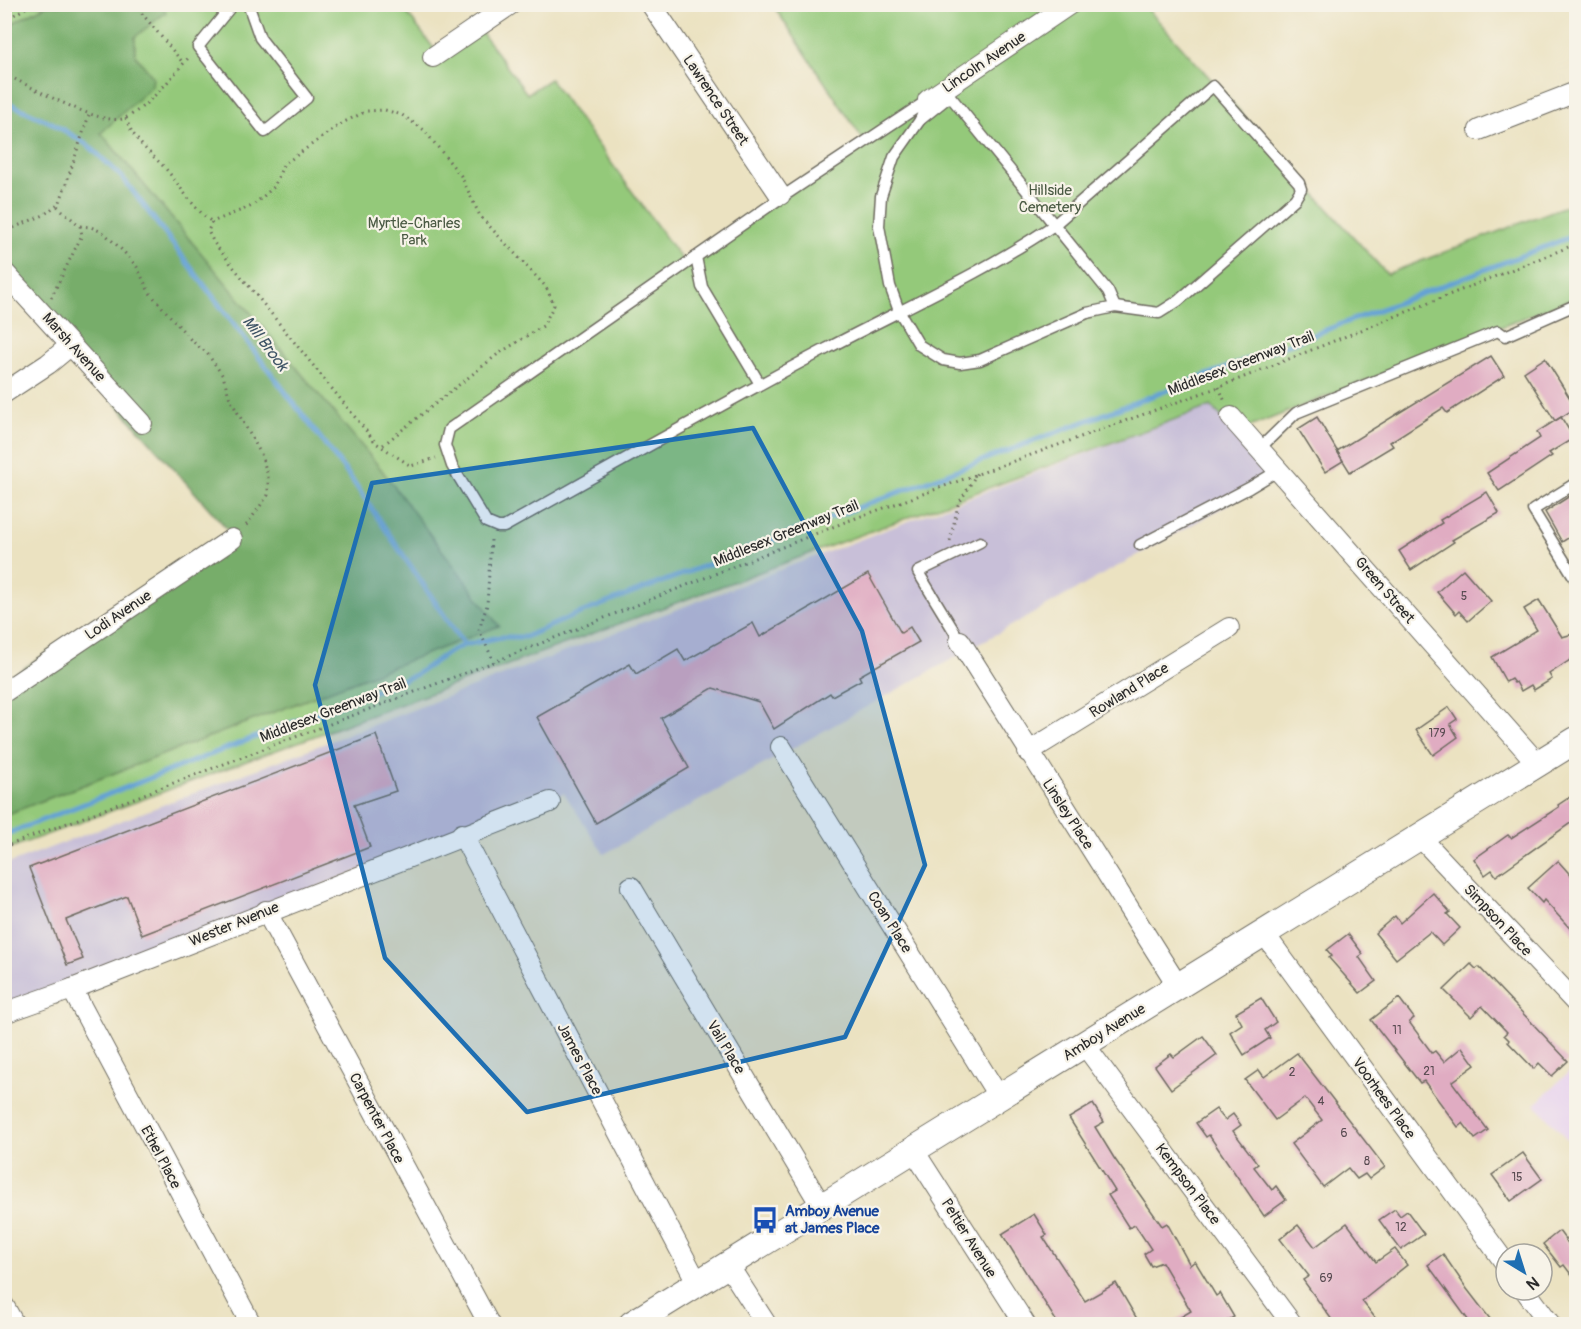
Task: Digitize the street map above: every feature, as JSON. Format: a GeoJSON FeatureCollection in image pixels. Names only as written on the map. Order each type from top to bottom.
{"type":"FeatureCollection","features":[{"type":"Feature","properties":{"kind":"street"},"geometry":{"type":"LineString","coordinates":[[433,57],[511,4]]}},
{"type":"Feature","properties":{"kind":"street","name":"Lawrence Street"},"geometry":{"type":"LineString","coordinates":[[651,4],[780,195]]}},
{"type":"Feature","properties":{"kind":"street","name":"Lincoln Avenue"},"geometry":{"type":"LineString","coordinates":[[928,100],[1070,4]]}},
{"type":"Feature","properties":{"kind":"street"},"geometry":{"type":"LineString","coordinates":[[1479,130],[1576,92]]}},
{"type":"Feature","properties":{"kind":"street","name":"Marsh Avenue"},"geometry":{"type":"LineString","coordinates":[[4,272],[142,423]]}},
{"type":"Feature","properties":{"kind":"street"},"geometry":{"type":"LineString","coordinates":[[4,393],[48,364],[71,345]]}},
{"type":"Feature","properties":{"kind":"street","name":"Green Street"},"geometry":{"type":"LineString","coordinates":[[1227,408],[1538,764]]}},
{"type":"Feature","properties":{"kind":"street","name":"Lodi Avenue"},"geometry":{"type":"LineString","coordinates":[[4,692],[232,539]]}},
{"type":"Feature","properties":{"kind":"street","name":"Rowland Place"},"geometry":{"type":"LineString","coordinates":[[1028,752],[1229,628]]}},
{"type":"Feature","properties":{"kind":"street","name":"Linsley Place"},"geometry":{"type":"LineString","coordinates":[[960,641],[1028,752],[1178,986]]}},
{"type":"Feature","properties":{"kind":"street","name":"Amboy Avenue"},"geometry":{"type":"LineString","coordinates":[[632,1324],[1576,740]]}},
{"type":"Feature","properties":{"kind":"street","name":"Coan Place"},"geometry":{"type":"LineString","coordinates":[[781,747],[999,1097]]}},
{"type":"Feature","properties":{"kind":"street","name":"Wester Avenue"},"geometry":{"type":"LineString","coordinates":[[4,1013],[72,989],[462,834],[550,802]]}},
{"type":"Feature","properties":{"kind":"street","name":"James Place"},"geometry":{"type":"LineString","coordinates":[[462,834],[698,1284]]}},
{"type":"Feature","properties":{"kind":"street","name":"Simpson Place"},"geometry":{"type":"LineString","coordinates":[[1420,837],[1576,1003]]}},
{"type":"Feature","properties":{"kind":"street","name":"Vail Place"},"geometry":{"type":"LineString","coordinates":[[631,887],[822,1207]]}},
{"type":"Feature","properties":{"kind":"street","name":"Carpenter Place"},"geometry":{"type":"LineString","coordinates":[[266,911],[489,1324]]}},
{"type":"Feature","properties":{"kind":"street","name":"Voorhees Place"},"geometry":{"type":"LineString","coordinates":[[1263,932],[1494,1248]]}},
{"type":"Feature","properties":{"kind":"street","name":"Ethel Place"},"geometry":{"type":"LineString","coordinates":[[72,989],[251,1324]]}},
{"type":"Feature","properties":{"kind":"street","name":"Kempson Place"},"geometry":{"type":"LineString","coordinates":[[1084,1044],[1292,1324]]}},
{"type":"Feature","properties":{"kind":"street","name":"Peltier Avenue"},"geometry":{"type":"LineString","coordinates":[[914,1151],[1024,1324]]}},
{"type":"Feature","properties":{"kind":"street"},"geometry":{"type":"LineString","coordinates":[[728,1265],[766,1324]]}},
{"type":"Feature","properties":{"kind":"street"},"geometry":{"type":"LineString","coordinates":[[1534,1302],[1550,1324]]}},
{"type":"Feature","properties":{"kind":"street"},"geometry":{"type":"LineString","coordinates":[[4,1306],[14,1324]]}},
{"type":"Feature","properties":{"kind":"lane"},"geometry":{"type":"LineString","coordinates":[[233,4],[198,46],[265,132],[307,98],[260,38],[248,4]]}},
{"type":"Feature","properties":{"kind":"lane"},"geometry":{"type":"LineString","coordinates":[[928,100],[696,257],[449,429],[445,439],[446,451],[482,516],[492,525],[504,527],[760,384],[899,311],[1029,242],[1054,225],[1213,86],[1299,183],[1301,189],[1295,199],[1167,309],[1150,314],[1115,307],[1087,313],[980,360],[960,363],[943,360],[919,345],[899,311],[890,286],[879,226],[881,196],[894,157],[920,120],[928,100]]}},
{"type":"Feature","properties":{"kind":"lane"},"geometry":{"type":"LineString","coordinates":[[920,120],[950,96],[1107,291],[1115,307]]}},
{"type":"Feature","properties":{"kind":"lane"},"geometry":{"type":"LineString","coordinates":[[696,257],[702,287],[760,384]]}},
{"type":"Feature","properties":{"kind":"lane"},"geometry":{"type":"LineString","coordinates":[[1260,448],[1296,413],[1498,332],[1505,336],[1573,306],[1576,311]]}},
{"type":"Feature","properties":{"kind":"lane"},"geometry":{"type":"LineString","coordinates":[[1140,545],[1249,489],[1279,470]]}},
{"type":"Feature","properties":{"kind":"lane"},"geometry":{"type":"LineString","coordinates":[[1576,483],[1533,510],[1576,580]]}},
{"type":"Feature","properties":{"kind":"lane"},"geometry":{"type":"LineString","coordinates":[[960,641],[918,572],[980,542]]}},
{"type":"Feature","properties":{"kind":"path"},"geometry":{"type":"LineString","coordinates":[[4,21],[32,4]]}},
{"type":"Feature","properties":{"kind":"path"},"geometry":{"type":"LineString","coordinates":[[135,4],[184,64]]}},
{"type":"Feature","properties":{"kind":"path"},"geometry":{"type":"LineString","coordinates":[[4,74],[89,115],[112,121],[126,117],[159,90],[198,46]]}},
{"type":"Feature","properties":{"kind":"path"},"geometry":{"type":"LineString","coordinates":[[382,445],[498,354],[543,326],[554,304],[546,287],[480,216],[461,176],[424,130],[402,115],[385,110],[367,111],[342,123],[283,165],[274,187],[252,206],[212,222],[208,231],[214,243],[367,434],[400,461],[411,465],[436,458],[446,451]]}},
{"type":"Feature","properties":{"kind":"path"},"geometry":{"type":"LineString","coordinates":[[4,235],[15,227],[44,215],[56,205],[65,189],[75,152],[89,115]]}},
{"type":"Feature","properties":{"kind":"path"},"geometry":{"type":"LineString","coordinates":[[126,117],[130,132],[136,140],[166,169],[198,212],[212,222]]}},
{"type":"Feature","properties":{"kind":"path"},"geometry":{"type":"LineString","coordinates":[[56,205],[80,226],[91,227],[104,233],[123,250],[137,267],[149,292],[191,340],[207,353],[223,376],[230,399],[261,454],[268,477],[268,495],[263,506],[250,524],[232,539]]}},
{"type":"Feature","properties":{"kind":"path"},"geometry":{"type":"LineString","coordinates":[[43,314],[79,246],[82,235],[80,226]]}},
{"type":"Feature","properties":{"kind":"path","name":"Middlesex Greenway Trail"},"geometry":{"type":"LineString","coordinates":[[4,848],[494,662],[978,472],[1219,387],[1576,244]]}},
{"type":"Feature","properties":{"kind":"path"},"geometry":{"type":"LineString","coordinates":[[1219,387],[1227,408]]}},
{"type":"Feature","properties":{"kind":"path"},"geometry":{"type":"LineString","coordinates":[[949,557],[950,529],[958,505],[978,472]]}},
{"type":"Feature","properties":{"kind":"path"},"geometry":{"type":"LineString","coordinates":[[492,525],[488,604],[479,630],[494,662]]}},
{"type":"Feature","properties":{"kind":"highlighted area"},"geometry":{"type":"Polygon","coordinates":[[[753,428],[862,631],[925,865],[845,1037],[527,1112],[385,958],[315,685],[372,483],[753,428]]]}},
{"type":"Feature","properties":{"kind":"shaded area"},"geometry":{"type":"Polygon","coordinates":[[[1211,406],[1277,477],[604,854],[564,793],[5,1006],[5,865],[1211,406]]]}},
{"type":"Feature","properties":{"kind":"shaded area"},"geometry":{"type":"Polygon","coordinates":[[[1576,1065],[1576,1149],[1535,1104],[1576,1065]]]}},
{"type":"Feature","properties":{"kind":"green space"},"geometry":{"type":"Polygon","coordinates":[[[4,5],[401,5],[435,50],[474,22],[527,94],[550,79],[685,264],[864,141],[773,5],[1144,5],[1387,274],[1576,202],[1576,297],[1237,432],[1211,406],[5,850],[5,815],[499,626],[5,91],[4,5]]]}},
{"type":"Feature","properties":{"kind":"green space"},"geometry":{"type":"Polygon","coordinates":[[[47,5],[162,5],[166,12],[135,37],[135,55],[153,77],[152,86],[101,133],[381,469],[499,626],[5,815],[5,681],[229,531],[5,279],[5,27],[47,5]]]}},
{"type":"Feature","properties":{"kind":"building"},"geometry":{"type":"Polygon","coordinates":[[[1491,356],[1504,376],[1447,413],[1443,408],[1390,442],[1393,446],[1350,472],[1337,451],[1491,356]]]}},
{"type":"Feature","properties":{"kind":"building"},"geometry":{"type":"Polygon","coordinates":[[[1545,358],[1576,408],[1555,421],[1524,372],[1545,358]]]}},
{"type":"Feature","properties":{"kind":"building"},"geometry":{"type":"Polygon","coordinates":[[[1317,417],[1343,461],[1325,472],[1298,429],[1317,417]]]}},
{"type":"Feature","properties":{"kind":"building"},"geometry":{"type":"Polygon","coordinates":[[[1561,417],[1574,438],[1549,453],[1552,456],[1499,491],[1487,473],[1540,438],[1537,432],[1561,417]]]}},
{"type":"Feature","properties":{"kind":"building"},"geometry":{"type":"Polygon","coordinates":[[[1487,492],[1499,513],[1452,540],[1454,542],[1411,570],[1399,551],[1442,523],[1440,520],[1487,492]]]}},
{"type":"Feature","properties":{"kind":"building"},"geometry":{"type":"Polygon","coordinates":[[[1576,492],[1576,533],[1562,542],[1545,512],[1576,492]]]}},
{"type":"Feature","properties":{"kind":"building"},"geometry":{"type":"Polygon","coordinates":[[[1463,569],[1491,601],[1468,621],[1459,611],[1456,614],[1437,592],[1463,569]]]}},
{"type":"Feature","properties":{"kind":"building"},"geometry":{"type":"Polygon","coordinates":[[[868,574],[901,633],[910,627],[919,642],[859,676],[861,680],[832,696],[830,693],[774,729],[759,702],[713,688],[661,718],[689,768],[596,823],[537,717],[630,664],[636,674],[678,649],[685,661],[753,623],[760,637],[868,574]]]}},
{"type":"Feature","properties":{"kind":"building"},"geometry":{"type":"Polygon","coordinates":[[[1539,600],[1562,637],[1576,633],[1576,656],[1549,674],[1552,679],[1534,690],[1531,685],[1521,691],[1516,682],[1514,683],[1511,679],[1506,682],[1492,657],[1537,630],[1524,609],[1539,600]]]}},
{"type":"Feature","properties":{"kind":"building"},"geometry":{"type":"Polygon","coordinates":[[[1449,707],[1457,719],[1450,724],[1458,737],[1433,755],[1416,730],[1449,707]]]}},
{"type":"Feature","properties":{"kind":"building"},"geometry":{"type":"Polygon","coordinates":[[[376,735],[396,791],[354,805],[370,847],[142,935],[127,896],[66,920],[83,959],[67,965],[29,868],[376,735]]]}},
{"type":"Feature","properties":{"kind":"building"},"geometry":{"type":"Polygon","coordinates":[[[1576,793],[1576,819],[1496,876],[1492,870],[1485,875],[1474,859],[1508,835],[1511,838],[1559,807],[1558,805],[1576,793]]]}},
{"type":"Feature","properties":{"kind":"building"},"geometry":{"type":"Polygon","coordinates":[[[1558,861],[1576,881],[1576,935],[1544,900],[1542,903],[1528,888],[1558,861]]]}},
{"type":"Feature","properties":{"kind":"building"},"geometry":{"type":"Polygon","coordinates":[[[1433,893],[1450,912],[1447,914],[1460,928],[1442,945],[1430,932],[1396,959],[1375,933],[1395,916],[1400,923],[1433,893]]]}},
{"type":"Feature","properties":{"kind":"building"},"geometry":{"type":"Polygon","coordinates":[[[1348,934],[1363,954],[1359,957],[1376,981],[1360,993],[1329,958],[1332,956],[1327,950],[1348,934]]]}},
{"type":"Feature","properties":{"kind":"building"},"geometry":{"type":"Polygon","coordinates":[[[1471,964],[1476,969],[1479,967],[1568,1061],[1552,1076],[1539,1063],[1534,1069],[1508,1042],[1509,1040],[1504,1035],[1507,1032],[1482,1006],[1471,1017],[1444,990],[1471,964]]]}},
{"type":"Feature","properties":{"kind":"building"},"geometry":{"type":"Polygon","coordinates":[[[1261,998],[1276,1022],[1265,1030],[1270,1038],[1244,1055],[1230,1032],[1242,1024],[1236,1013],[1261,998]]]}},
{"type":"Feature","properties":{"kind":"building"},"geometry":{"type":"Polygon","coordinates":[[[1399,998],[1414,1018],[1409,1022],[1432,1053],[1435,1051],[1444,1062],[1462,1047],[1475,1065],[1452,1082],[1488,1130],[1475,1139],[1463,1123],[1458,1127],[1424,1081],[1420,1083],[1371,1020],[1399,998]]]}},
{"type":"Feature","properties":{"kind":"building"},"geometry":{"type":"Polygon","coordinates":[[[1203,1036],[1217,1055],[1171,1089],[1155,1066],[1171,1054],[1174,1057],[1203,1036]]]}},
{"type":"Feature","properties":{"kind":"building"},"geometry":{"type":"Polygon","coordinates":[[[1297,1053],[1385,1167],[1369,1179],[1365,1174],[1357,1179],[1348,1168],[1323,1187],[1291,1144],[1322,1120],[1305,1098],[1275,1120],[1245,1080],[1259,1070],[1264,1077],[1297,1053]]]}},
{"type":"Feature","properties":{"kind":"building"},"geometry":{"type":"Polygon","coordinates":[[[1093,1104],[1104,1122],[1095,1127],[1114,1158],[1162,1226],[1167,1223],[1190,1265],[1195,1261],[1216,1296],[1220,1293],[1234,1317],[1221,1324],[1169,1324],[1191,1311],[1162,1262],[1151,1266],[1144,1254],[1151,1249],[1135,1225],[1129,1228],[1108,1195],[1115,1191],[1069,1118],[1093,1104]]]}},
{"type":"Feature","properties":{"kind":"building"},"geometry":{"type":"Polygon","coordinates":[[[1216,1109],[1225,1120],[1233,1114],[1241,1125],[1233,1131],[1258,1164],[1254,1167],[1272,1190],[1276,1186],[1286,1200],[1264,1216],[1209,1135],[1206,1137],[1196,1123],[1216,1109]]]}},
{"type":"Feature","properties":{"kind":"building"},"geometry":{"type":"Polygon","coordinates":[[[1523,1153],[1542,1179],[1511,1201],[1492,1175],[1523,1153]]]}},
{"type":"Feature","properties":{"kind":"building"},"geometry":{"type":"Polygon","coordinates":[[[1395,1209],[1400,1216],[1407,1211],[1424,1234],[1401,1250],[1379,1220],[1395,1209]]]}},
{"type":"Feature","properties":{"kind":"building"},"geometry":{"type":"Polygon","coordinates":[[[1034,1214],[1047,1235],[1043,1237],[1085,1301],[1116,1283],[1140,1324],[1058,1324],[1002,1234],[1034,1214]]]}},
{"type":"Feature","properties":{"kind":"building"},"geometry":{"type":"Polygon","coordinates":[[[1347,1223],[1376,1262],[1395,1249],[1407,1265],[1362,1301],[1380,1324],[1335,1324],[1303,1280],[1309,1276],[1280,1239],[1298,1225],[1315,1247],[1347,1223]]]}},
{"type":"Feature","properties":{"kind":"building"},"geometry":{"type":"Polygon","coordinates":[[[1559,1231],[1576,1254],[1576,1281],[1564,1265],[1561,1267],[1554,1258],[1554,1242],[1545,1242],[1559,1231]]]}},
{"type":"Feature","properties":{"kind":"building"},"geometry":{"type":"Polygon","coordinates":[[[1443,1254],[1494,1324],[1471,1324],[1428,1265],[1443,1254]]]}},
{"type":"Feature","properties":{"kind":"waterway","name":"Mill Brook"},"geometry":{"type":"LineString","coordinates":[[4,101],[52,123],[88,145],[122,177],[353,481],[464,645]]}},
{"type":"Feature","properties":{"kind":"waterway"},"geometry":{"type":"LineString","coordinates":[[4,835],[415,675],[449,652],[464,645],[501,637],[525,637],[575,615],[1576,235]]}},
{"type":"Feature","properties":{"kind":"place","name":"Amboy Avenue at James Place"},"geometry":{"type":"Point","coordinates":[765,1220]}},
{"type":"Feature","properties":{"kind":"park label","name":"Hillside Cemetery"},"geometry":{"type":"Point","coordinates":[1050,198]}},
{"type":"Feature","properties":{"kind":"park label","name":"Myrtle-Charles Park"},"geometry":{"type":"Point","coordinates":[414,232]}}]}
